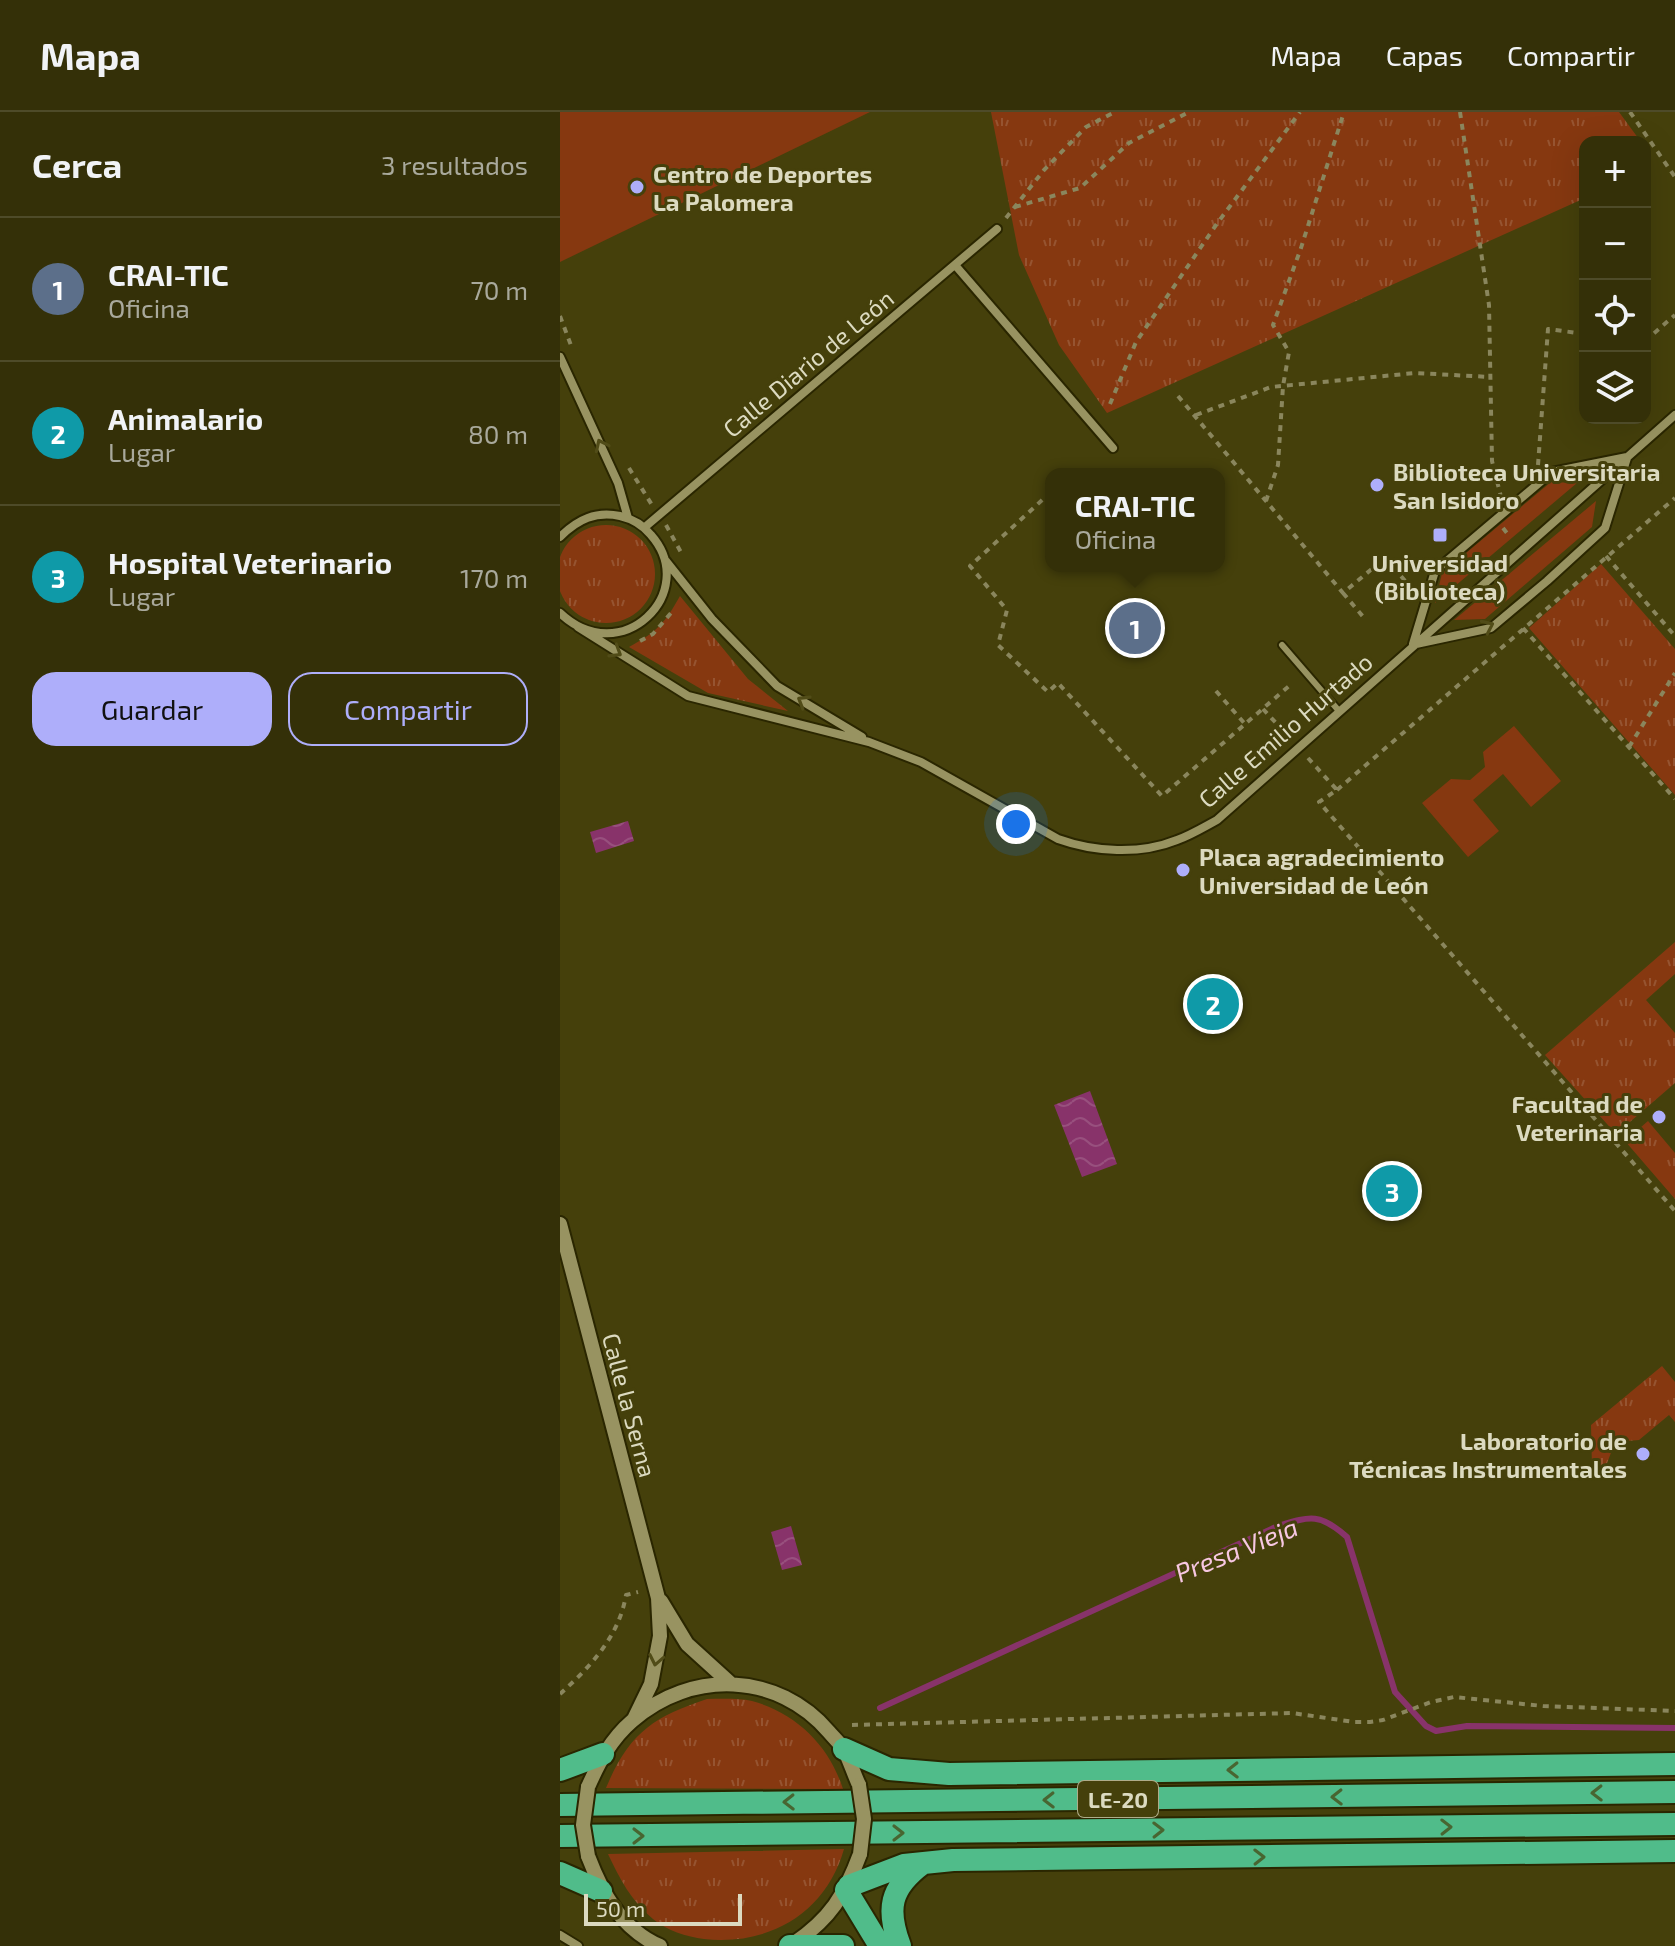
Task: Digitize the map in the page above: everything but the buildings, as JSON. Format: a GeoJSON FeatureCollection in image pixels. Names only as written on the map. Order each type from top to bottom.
{"type":"FeatureCollection","features":[{"type":"Feature","properties":{"kind":"highway"},"geometry":{"type":"LineString","coordinates":[[844,1749],[889,1769],[949,1774],[1675,1764]]}},
{"type":"Feature","properties":{"kind":"highway"},"geometry":{"type":"LineString","coordinates":[[560,1770],[603,1754]]}},
{"type":"Feature","properties":{"kind":"highway","name":"LE-20"},"geometry":{"type":"LineString","coordinates":[[560,1805],[1675,1792]]}},
{"type":"Feature","properties":{"kind":"highway","name":"LE-20"},"geometry":{"type":"LineString","coordinates":[[560,1836],[1675,1824]]}},
{"type":"Feature","properties":{"kind":"highway"},"geometry":{"type":"LineString","coordinates":[[880,1946],[847,1888],[895,1868],[925,1862],[1675,1851]]}},
{"type":"Feature","properties":{"kind":"highway"},"geometry":{"type":"LineString","coordinates":[[900,1946],[893,1925],[892,1906],[898,1886],[905,1876],[925,1862]]}},
{"type":"Feature","properties":{"kind":"highway"},"geometry":{"type":"LineString","coordinates":[[560,1873],[601,1891]]}},
{"type":"Feature","properties":{"kind":"highway"},"geometry":{"type":"LineString","coordinates":[[789,1946],[843,1946]]}},
{"type":"Feature","properties":{"kind":"street","name":"Calle Diario de León"},"geometry":{"type":"LineString","coordinates":[[645,527],[997,229]]}},
{"type":"Feature","properties":{"kind":"street"},"geometry":{"type":"LineString","coordinates":[[955,265],[1113,448]]}},
{"type":"Feature","properties":{"kind":"street"},"geometry":{"type":"LineString","coordinates":[[560,357],[618,483],[628,518]]}},
{"type":"Feature","properties":{"kind":"street","name":"Calle Emilio Hurtado"},"geometry":{"type":"LineString","coordinates":[[562,618],[688,696],[869,742],[921,762],[1058,839],[1079,847],[1102,850],[1139,848],[1175,841],[1217,820],[1675,415]]}},
{"type":"Feature","properties":{"kind":"street"},"geometry":{"type":"LineString","coordinates":[[1628,457],[1605,528],[1547,581],[1491,628],[1413,644],[1435,571],[1552,472],[1628,457]]}},
{"type":"Feature","properties":{"kind":"street"},"geometry":{"type":"LineString","coordinates":[[560,537],[572,525],[590,516],[609,514],[628,518],[645,527]]}},
{"type":"Feature","properties":{"kind":"street","name":"Calle Emilio Hurtado"},"geometry":{"type":"LineString","coordinates":[[645,527],[658,543],[665,561],[712,619],[777,686],[869,742]]}},
{"type":"Feature","properties":{"kind":"street"},"geometry":{"type":"LineString","coordinates":[[578,627],[597,634],[616,634],[635,627],[650,615],[661,599],[667,580],[665,561]]}},
{"type":"Feature","properties":{"kind":"street","name":"Calle la Serna"},"geometry":{"type":"LineString","coordinates":[[560,1224],[658,1598],[660,1636],[651,1684],[634,1719]]}},
{"type":"Feature","properties":{"kind":"street","name":"Calle la Serna"},"geometry":{"type":"LineString","coordinates":[[658,1598],[687,1644],[730,1683]]}},
{"type":"Feature","properties":{"kind":"street"},"geometry":{"type":"LineString","coordinates":[[654,1945],[622,1919],[601,1891],[588,1856],[583,1825],[588,1787],[603,1754],[634,1719],[662,1700],[695,1687],[730,1683],[775,1691],[814,1714],[844,1749],[859,1785],[864,1819],[860,1854],[847,1888],[831,1912],[812,1931],[789,1946]]}},
{"type":"Feature","properties":{"kind":"street"},"geometry":{"type":"LineString","coordinates":[[560,1935],[578,1946]]}},
{"type":"Feature","properties":{"kind":"lane"},"geometry":{"type":"LineString","coordinates":[[1282,645],[1339,711]]}},
{"type":"Feature","properties":{"kind":"path"},"geometry":{"type":"LineString","coordinates":[[997,229],[1044,170],[1086,127],[1115,112]]}},
{"type":"Feature","properties":{"kind":"path"},"geometry":{"type":"LineString","coordinates":[[1015,207],[1080,188],[1129,143],[1189,112]]}},
{"type":"Feature","properties":{"kind":"path"},"geometry":{"type":"LineString","coordinates":[[1110,404],[1136,342],[1216,225],[1300,112]]}},
{"type":"Feature","properties":{"kind":"path"},"geometry":{"type":"LineString","coordinates":[[1266,501],[1278,465],[1283,386],[1289,352],[1273,325],[1344,112]]}},
{"type":"Feature","properties":{"kind":"path"},"geometry":{"type":"LineString","coordinates":[[1460,112],[1489,305],[1492,461],[1502,499]]}},
{"type":"Feature","properties":{"kind":"path"},"geometry":{"type":"LineString","coordinates":[[1630,112],[1675,177]]}},
{"type":"Feature","properties":{"kind":"path"},"geometry":{"type":"LineString","coordinates":[[1651,336],[1675,315]]}},
{"type":"Feature","properties":{"kind":"path"},"geometry":{"type":"LineString","coordinates":[[560,316],[574,354]]}},
{"type":"Feature","properties":{"kind":"path"},"geometry":{"type":"LineString","coordinates":[[1538,468],[1548,329],[1579,333]]}},
{"type":"Feature","properties":{"kind":"path"},"geometry":{"type":"LineString","coordinates":[[1195,415],[1271,387],[1415,373],[1491,377]]}},
{"type":"Feature","properties":{"kind":"path"},"geometry":{"type":"LineString","coordinates":[[1178,396],[1365,619]]}},
{"type":"Feature","properties":{"kind":"path"},"geometry":{"type":"LineString","coordinates":[[625,461],[688,562]]}},
{"type":"Feature","properties":{"kind":"path"},"geometry":{"type":"LineString","coordinates":[[1044,498],[970,566],[1007,610],[998,645],[1048,692],[1058,683],[1162,796],[1289,686]]}},
{"type":"Feature","properties":{"kind":"path"},"geometry":{"type":"LineString","coordinates":[[1675,498],[1337,790],[1319,802],[1675,1211]]}},
{"type":"Feature","properties":{"kind":"path"},"geometry":{"type":"LineString","coordinates":[[1606,556],[1675,636]]}},
{"type":"Feature","properties":{"kind":"path"},"geometry":{"type":"LineString","coordinates":[[1343,593],[1385,558],[1407,583]]}},
{"type":"Feature","properties":{"kind":"path"},"geometry":{"type":"LineString","coordinates":[[1523,628],[1675,799]]}},
{"type":"Feature","properties":{"kind":"path"},"geometry":{"type":"LineString","coordinates":[[1629,747],[1675,673]]}},
{"type":"Feature","properties":{"kind":"path"},"geometry":{"type":"LineString","coordinates":[[1216,691],[1245,724]]}},
{"type":"Feature","properties":{"kind":"path"},"geometry":{"type":"LineString","coordinates":[[1263,709],[1289,737]]}},
{"type":"Feature","properties":{"kind":"path"},"geometry":{"type":"LineString","coordinates":[[1306,756],[1337,790]]}},
{"type":"Feature","properties":{"kind":"path"},"geometry":{"type":"LineString","coordinates":[[560,1694],[583,1673],[610,1640],[626,1595],[641,1591]]}},
{"type":"Feature","properties":{"kind":"path"},"geometry":{"type":"LineString","coordinates":[[852,1725],[1292,1713],[1354,1722],[1383,1720],[1454,1697],[1543,1706],[1675,1711]]}},
{"type":"Feature","properties":{"kind":"green space","name":"Centro de Deportes La Palomera"},"geometry":{"type":"Polygon","coordinates":[[[560,112],[870,112],[560,262],[560,112]]]}},
{"type":"Feature","properties":{"kind":"green space"},"geometry":{"type":"Polygon","coordinates":[[[991,112],[1619,112],[1637,136],[1579,136],[1579,201],[1107,413],[1059,345],[1019,255],[991,112]]]}},
{"type":"Feature","properties":{"kind":"green space"},"geometry":{"type":"Polygon","coordinates":[[[1551,482],[1577,483],[1435,603],[1442,573],[1551,482]]]}},
{"type":"Feature","properties":{"kind":"green space"},"geometry":{"type":"Polygon","coordinates":[[[1596,501],[1592,527],[1485,619],[1454,620],[1596,501]]]}},
{"type":"Feature","properties":{"kind":"green space"},"geometry":{"type":"Polygon","coordinates":[[[606,525],[625,529],[641,539],[651,555],[655,574],[651,593],[641,609],[625,619],[606,623],[587,619],[571,609],[561,593],[557,574],[561,555],[571,539],[587,529],[606,525]]]}},
{"type":"Feature","properties":{"kind":"green space"},"geometry":{"type":"Polygon","coordinates":[[[1601,564],[1675,649],[1675,795],[1529,628],[1601,564]]]}},
{"type":"Feature","properties":{"kind":"green space"},"geometry":{"type":"Polygon","coordinates":[[[680,596],[748,679],[788,711],[708,693],[629,647],[659,626],[680,596]]]}},
{"type":"Feature","properties":{"kind":"green space"},"geometry":{"type":"Polygon","coordinates":[[[1514,726],[1561,781],[1531,807],[1503,774],[1473,800],[1499,831],[1468,857],[1422,803],[1451,779],[1470,780],[1485,767],[1483,752],[1514,726]]]}},
{"type":"Feature","properties":{"kind":"green space"},"geometry":{"type":"Polygon","coordinates":[[[1675,942],[1675,974],[1646,1000],[1675,1033],[1675,1083],[1616,1134],[1545,1055],[1675,942]]]}},
{"type":"Feature","properties":{"kind":"green space"},"geometry":{"type":"Polygon","coordinates":[[[1648,1121],[1675,1153],[1675,1199],[1625,1141],[1648,1121]]]}},
{"type":"Feature","properties":{"kind":"green space"},"geometry":{"type":"Polygon","coordinates":[[[1662,1366],[1675,1382],[1675,1422],[1669,1415],[1639,1440],[1615,1442],[1606,1466],[1592,1467],[1591,1425],[1662,1366]]]}},
{"type":"Feature","properties":{"kind":"green space"},"geometry":{"type":"Polygon","coordinates":[[[707,1699],[752,1701],[783,1714],[820,1745],[843,1789],[606,1788],[624,1753],[645,1730],[672,1713],[707,1699]]]}},
{"type":"Feature","properties":{"kind":"green space"},"geometry":{"type":"Polygon","coordinates":[[[844,1849],[824,1891],[792,1921],[751,1937],[728,1940],[691,1937],[658,1923],[632,1897],[608,1854],[844,1849]]]}},
{"type":"Feature","properties":{"kind":"water"},"geometry":{"type":"Polygon","coordinates":[[[628,821],[634,841],[596,853],[590,832],[628,821]]]}},
{"type":"Feature","properties":{"kind":"water"},"geometry":{"type":"Polygon","coordinates":[[[1090,1091],[1117,1164],[1082,1177],[1054,1105],[1090,1091]]]}},
{"type":"Feature","properties":{"kind":"water"},"geometry":{"type":"Polygon","coordinates":[[[791,1526],[802,1565],[782,1570],[771,1532],[791,1526]]]}},
{"type":"Feature","properties":{"kind":"waterway","name":"Presa Vieja"},"geometry":{"type":"LineString","coordinates":[[880,1708],[1278,1526],[1315,1519],[1322,1520],[1347,1537],[1395,1692],[1426,1726],[1436,1731],[1467,1726],[1675,1728]]}},
{"type":"Feature","properties":{"kind":"place","name":"Centro de Deportes La Palomera"},"geometry":{"type":"Point","coordinates":[637,187]}},
{"type":"Feature","properties":{"kind":"place","name":"Biblioteca Universitaria San Isidoro"},"geometry":{"type":"Point","coordinates":[1377,485]}},
{"type":"Feature","properties":{"kind":"place","name":"Universidad (Biblioteca)"},"geometry":{"type":"Point","coordinates":[1440,535]}},
{"type":"Feature","properties":{"kind":"place","name":"CRAI-TIC"},"geometry":{"type":"Point","coordinates":[1135,628]}},
{"type":"Feature","properties":{"kind":"place","name":"Placa agradecimiento Universidad de León"},"geometry":{"type":"Point","coordinates":[1183,870]}},
{"type":"Feature","properties":{"kind":"place","name":"Animalario"},"geometry":{"type":"Point","coordinates":[1213,1004]}},
{"type":"Feature","properties":{"kind":"place","name":"Facultad de Veterinaria"},"geometry":{"type":"Point","coordinates":[1659,1117]}},
{"type":"Feature","properties":{"kind":"place","name":"Hospital Veterinario"},"geometry":{"type":"Point","coordinates":[1392,1191]}},
{"type":"Feature","properties":{"kind":"place","name":"Laboratorio de Técnicas Instrumentales"},"geometry":{"type":"Point","coordinates":[1643,1454]}}]}
